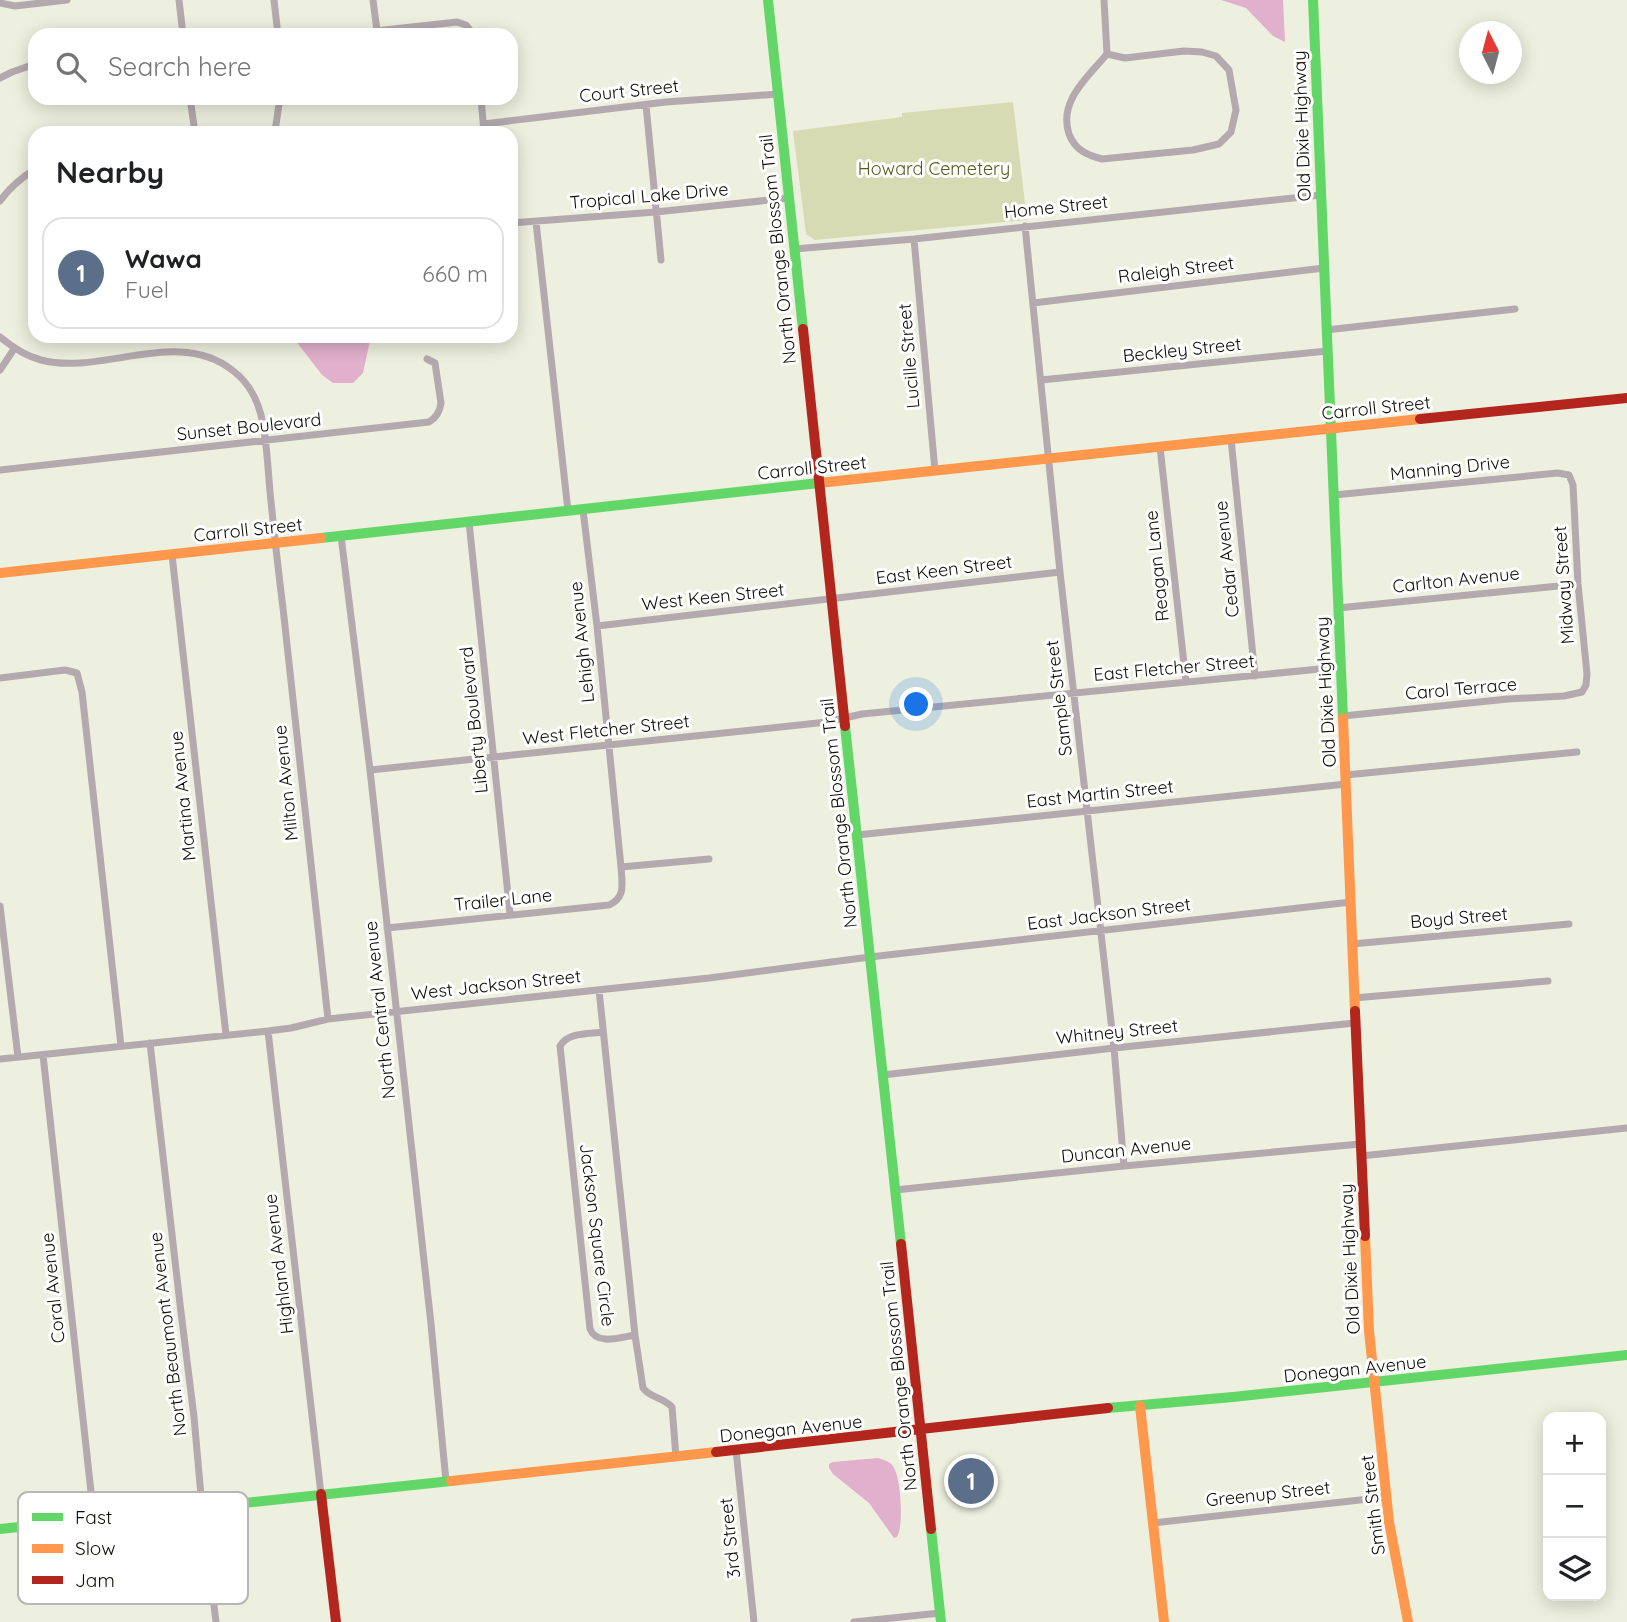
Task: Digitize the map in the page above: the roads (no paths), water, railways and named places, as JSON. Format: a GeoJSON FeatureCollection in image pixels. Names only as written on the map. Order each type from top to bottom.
{"type":"FeatureCollection","features":[{"type":"Feature","properties":{"kind":"street"},"geometry":{"type":"LineString","coordinates":[[0,3],[15,6],[67,0]]}},
{"type":"Feature","properties":{"kind":"street"},"geometry":{"type":"LineString","coordinates":[[179,0],[182,28]]}},
{"type":"Feature","properties":{"kind":"street"},"geometry":{"type":"LineString","coordinates":[[274,0],[277,28]]}},
{"type":"Feature","properties":{"kind":"street"},"geometry":{"type":"LineString","coordinates":[[373,0],[377,28]]}},
{"type":"Feature","properties":{"kind":"street","name":"North Orange Blossom Trail"},"geometry":{"type":"LineString","coordinates":[[768,0],[940,1618]]}},
{"type":"Feature","properties":{"kind":"street"},"geometry":{"type":"LineString","coordinates":[[1104,0],[1107,54],[1074,93],[1066,111],[1069,135],[1074,144],[1080,150],[1102,159],[1219,145],[1231,132],[1236,110],[1229,70],[1216,56],[1193,51],[1125,58],[1107,54]]}},
{"type":"Feature","properties":{"kind":"street","name":"Old Dixie Highway"},"geometry":{"type":"LineString","coordinates":[[1313,0],[1360,1144],[1369,1331],[1375,1382]]}},
{"type":"Feature","properties":{"kind":"street"},"geometry":{"type":"LineString","coordinates":[[404,28],[457,22],[468,28]]}},
{"type":"Feature","properties":{"kind":"street"},"geometry":{"type":"LineString","coordinates":[[0,78],[28,66]]}},
{"type":"Feature","properties":{"kind":"street","name":"Court Street"},"geometry":{"type":"LineString","coordinates":[[484,124],[646,105],[778,94]]}},
{"type":"Feature","properties":{"kind":"street"},"geometry":{"type":"LineString","coordinates":[[191,105],[194,126]]}},
{"type":"Feature","properties":{"kind":"street"},"geometry":{"type":"LineString","coordinates":[[278,126],[280,105]]}},
{"type":"Feature","properties":{"kind":"street"},"geometry":{"type":"LineString","coordinates":[[482,105],[484,124]]}},
{"type":"Feature","properties":{"kind":"street"},"geometry":{"type":"LineString","coordinates":[[646,105],[661,260]]}},
{"type":"Feature","properties":{"kind":"street"},"geometry":{"type":"LineString","coordinates":[[0,201],[20,178],[28,173]]}},
{"type":"Feature","properties":{"kind":"street","name":"Home Street"},"geometry":{"type":"LineString","coordinates":[[794,249],[914,239],[1321,195]]}},
{"type":"Feature","properties":{"kind":"street","name":"Tropical Lake Drive"},"geometry":{"type":"LineString","coordinates":[[518,223],[789,198]]}},
{"type":"Feature","properties":{"kind":"street"},"geometry":{"type":"LineString","coordinates":[[536,222],[568,511]]}},
{"type":"Feature","properties":{"kind":"street","name":"Sample Street"},"geometry":{"type":"LineString","coordinates":[[1025,226],[1060,572],[1114,1048],[1124,1166]]}},
{"type":"Feature","properties":{"kind":"street","name":"Lucille Street"},"geometry":{"type":"LineString","coordinates":[[914,239],[935,471]]}},
{"type":"Feature","properties":{"kind":"street","name":"Raleigh Street"},"geometry":{"type":"LineString","coordinates":[[1033,303],[1324,268]]}},
{"type":"Feature","properties":{"kind":"street"},"geometry":{"type":"LineString","coordinates":[[1326,330],[1516,309]]}},
{"type":"Feature","properties":{"kind":"street"},"geometry":{"type":"LineString","coordinates":[[0,337],[15,349],[41,360],[60,363],[175,351],[207,356],[232,369],[253,393],[263,422],[275,543]]}},
{"type":"Feature","properties":{"kind":"street"},"geometry":{"type":"LineString","coordinates":[[0,370],[15,349]]}},
{"type":"Feature","properties":{"kind":"street","name":"Beckley Street"},"geometry":{"type":"LineString","coordinates":[[1041,380],[1327,351]]}},
{"type":"Feature","properties":{"kind":"street","name":"Sunset Boulevard"},"geometry":{"type":"LineString","coordinates":[[0,470],[429,422],[435,419],[441,403],[435,363],[427,359]]}},
{"type":"Feature","properties":{"kind":"street","name":"Carroll Street"},"geometry":{"type":"LineString","coordinates":[[0,573],[1627,398]]}},
{"type":"Feature","properties":{"kind":"street","name":"Cedar Avenue"},"geometry":{"type":"LineString","coordinates":[[1231,439],[1255,676]]}},
{"type":"Feature","properties":{"kind":"street","name":"Reagan Lane"},"geometry":{"type":"LineString","coordinates":[[1160,447],[1186,682]]}},
{"type":"Feature","properties":{"kind":"street","name":"Manning Drive"},"geometry":{"type":"LineString","coordinates":[[1334,495],[1558,473],[1569,475]]}},
{"type":"Feature","properties":{"kind":"street","name":"Midway Street"},"geometry":{"type":"LineString","coordinates":[[1569,475],[1573,485],[1578,584],[1587,674],[1583,692]]}},
{"type":"Feature","properties":{"kind":"street","name":"Lehigh Avenue"},"geometry":{"type":"LineString","coordinates":[[583,510],[621,867],[623,889],[620,897]]}},
{"type":"Feature","properties":{"kind":"street","name":"Liberty Boulevard"},"geometry":{"type":"LineString","coordinates":[[469,522],[510,914]]}},
{"type":"Feature","properties":{"kind":"street","name":"North Central Avenue"},"geometry":{"type":"LineString","coordinates":[[341,536],[370,770],[446,1481]]}},
{"type":"Feature","properties":{"kind":"street","name":"Milton Avenue"},"geometry":{"type":"LineString","coordinates":[[275,543],[328,1019]]}},
{"type":"Feature","properties":{"kind":"street","name":"Martina Avenue"},"geometry":{"type":"LineString","coordinates":[[172,555],[226,1035]]}},
{"type":"Feature","properties":{"kind":"street","name":"East Keen Street"},"geometry":{"type":"LineString","coordinates":[[832,599],[1060,572]]}},
{"type":"Feature","properties":{"kind":"street","name":"Carlton Avenue"},"geometry":{"type":"LineString","coordinates":[[1338,608],[1578,584]]}},
{"type":"Feature","properties":{"kind":"street","name":"West Keen Street"},"geometry":{"type":"LineString","coordinates":[[597,626],[832,599]]}},
{"type":"Feature","properties":{"kind":"street","name":"East Fletcher Street"},"geometry":{"type":"LineString","coordinates":[[845,719],[862,714],[1340,667]]}},
{"type":"Feature","properties":{"kind":"street"},"geometry":{"type":"LineString","coordinates":[[0,678],[65,670],[77,673],[82,692],[121,1046]]}},
{"type":"Feature","properties":{"kind":"street","name":"Carol Terrace"},"geometry":{"type":"LineString","coordinates":[[1343,716],[1583,692]]}},
{"type":"Feature","properties":{"kind":"street","name":"West Fletcher Street"},"geometry":{"type":"LineString","coordinates":[[370,770],[845,719]]}},
{"type":"Feature","properties":{"kind":"street","name":"East Martin Street"},"geometry":{"type":"LineString","coordinates":[[857,835],[1088,811],[1577,752]]}},
{"type":"Feature","properties":{"kind":"street"},"geometry":{"type":"LineString","coordinates":[[621,867],[709,859]]}},
{"type":"Feature","properties":{"kind":"street","name":"Trailer Lane"},"geometry":{"type":"LineString","coordinates":[[387,928],[609,905],[620,897]]}},
{"type":"Feature","properties":{"kind":"street","name":"East Jackson Street"},"geometry":{"type":"LineString","coordinates":[[870,957],[1351,901]]}},
{"type":"Feature","properties":{"kind":"street"},"geometry":{"type":"LineString","coordinates":[[0,906],[18,1057]]}},
{"type":"Feature","properties":{"kind":"street","name":"Boyd Street"},"geometry":{"type":"LineString","coordinates":[[1352,944],[1569,924]]}},
{"type":"Feature","properties":{"kind":"street","name":"West Jackson Street"},"geometry":{"type":"LineString","coordinates":[[0,1059],[268,1031],[328,1019],[870,957]]}},
{"type":"Feature","properties":{"kind":"street"},"geometry":{"type":"LineString","coordinates":[[1354,998],[1549,981]]}},
{"type":"Feature","properties":{"kind":"street"},"geometry":{"type":"LineString","coordinates":[[599,990],[635,1335]]}},
{"type":"Feature","properties":{"kind":"street","name":"Whitney Street"},"geometry":{"type":"LineString","coordinates":[[883,1075],[1355,1023]]}},
{"type":"Feature","properties":{"kind":"street","name":"Highland Avenue"},"geometry":{"type":"LineString","coordinates":[[268,1031],[321,1494]]}},
{"type":"Feature","properties":{"kind":"street","name":"Jackson Square Circle"},"geometry":{"type":"LineString","coordinates":[[603,1032],[570,1036],[562,1041],[560,1051],[590,1329],[599,1339],[635,1335],[643,1388],[646,1393],[663,1399],[672,1407],[676,1457]]}},
{"type":"Feature","properties":{"kind":"street","name":"North Beaumont Avenue"},"geometry":{"type":"LineString","coordinates":[[150,1043],[201,1492]]}},
{"type":"Feature","properties":{"kind":"street","name":"Coral Avenue"},"geometry":{"type":"LineString","coordinates":[[43,1055],[91,1492]]}},
{"type":"Feature","properties":{"kind":"street"},"geometry":{"type":"LineString","coordinates":[[1361,1156],[1627,1128]]}},
{"type":"Feature","properties":{"kind":"street","name":"Duncan Avenue"},"geometry":{"type":"LineString","coordinates":[[895,1190],[1360,1144]]}},
{"type":"Feature","properties":{"kind":"street","name":"Donegan Avenue"},"geometry":{"type":"LineString","coordinates":[[248,1502],[898,1433],[1011,1418],[1627,1355]]}},
{"type":"Feature","properties":{"kind":"street","name":"Smith Street"},"geometry":{"type":"LineString","coordinates":[[1375,1382],[1396,1567],[1408,1622]]}},
{"type":"Feature","properties":{"kind":"street"},"geometry":{"type":"LineString","coordinates":[[1140,1406],[1164,1622]]}},
{"type":"Feature","properties":{"kind":"street","name":"3rd Street"},"geometry":{"type":"LineString","coordinates":[[736,1450],[754,1622]]}},
{"type":"Feature","properties":{"kind":"street"},"geometry":{"type":"LineString","coordinates":[[321,1494],[336,1622]]}},
{"type":"Feature","properties":{"kind":"street","name":"Greenup Street"},"geometry":{"type":"LineString","coordinates":[[1153,1523],[1387,1497]]}},
{"type":"Feature","properties":{"kind":"street","name":"Donegan Avenue"},"geometry":{"type":"LineString","coordinates":[[0,1529],[18,1527]]}},
{"type":"Feature","properties":{"kind":"street","name":"North Beaumont Avenue"},"geometry":{"type":"LineString","coordinates":[[214,1604],[216,1622]]}},
{"type":"Feature","properties":{"kind":"street"},"geometry":{"type":"LineString","coordinates":[[854,1622],[940,1618]]}},
{"type":"Feature","properties":{"kind":"place","name":"Wawa"},"geometry":{"type":"Point","coordinates":[971,1481]}},
{"type":"Feature","properties":{"kind":"park label","name":"Howard Cemetery"},"geometry":{"type":"Point","coordinates":[934,169]}}]}
